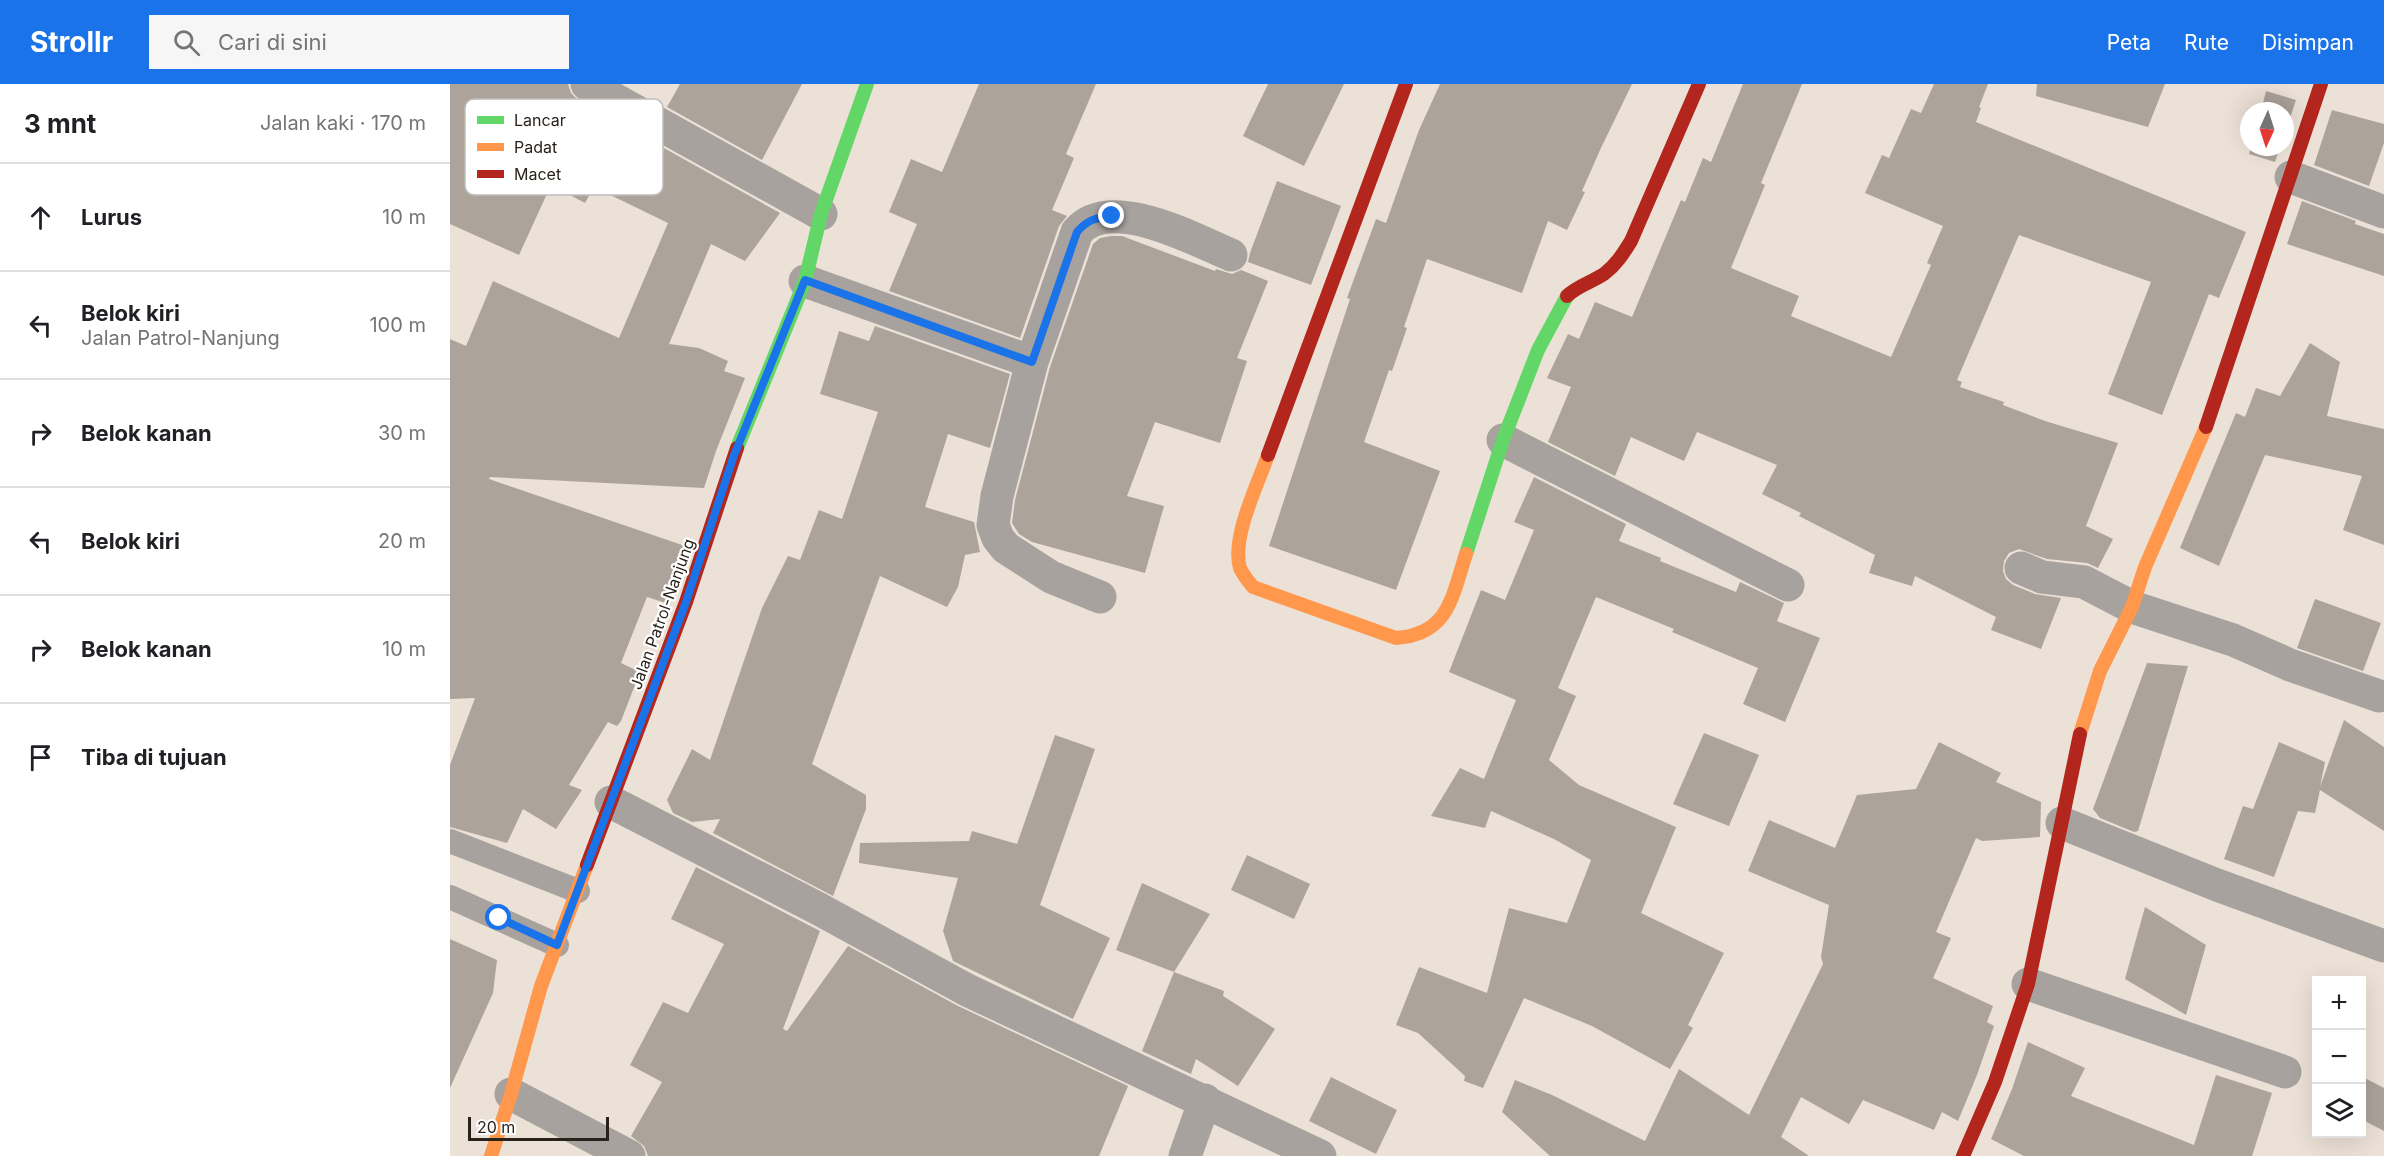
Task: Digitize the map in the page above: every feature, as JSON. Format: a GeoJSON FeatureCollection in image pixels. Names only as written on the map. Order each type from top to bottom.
{"type":"FeatureCollection","features":[{"type":"Feature","properties":{"kind":"street"},"geometry":{"type":"LineString","coordinates":[[587,84],[614,99]]}},
{"type":"Feature","properties":{"kind":"street","name":"Jalan Patrol-Nanjung"},"geometry":{"type":"LineString","coordinates":[[491,1156],[541,986],[686,602],[733,458],[805,280],[821,214],[867,84]]}},
{"type":"Feature","properties":{"kind":"street"},"geometry":{"type":"LineString","coordinates":[[1406,84],[1253,497],[1236,555],[1241,574],[1253,587],[1396,638],[1413,637],[1443,620],[1503,440],[1538,350],[1565,298],[1572,291],[1603,274],[1618,262],[1631,241],[1699,84]]}},
{"type":"Feature","properties":{"kind":"street"},"geometry":{"type":"LineString","coordinates":[[1963,1156],[1995,1082],[2028,984],[2067,789],[2085,713],[2100,671],[2132,607],[2145,567],[2204,434],[2291,177],[2314,86]]}},
{"type":"Feature","properties":{"kind":"street"},"geometry":{"type":"LineString","coordinates":[[663,126],[821,214]]}},
{"type":"Feature","properties":{"kind":"street"},"geometry":{"type":"LineString","coordinates":[[2291,177],[2384,212]]}},
{"type":"Feature","properties":{"kind":"street"},"geometry":{"type":"LineString","coordinates":[[1100,597],[1051,577],[1006,548],[998,538],[993,525],[997,496],[1032,362],[1077,232],[1085,223],[1094,218],[1129,216],[1231,255]]}},
{"type":"Feature","properties":{"kind":"street"},"geometry":{"type":"LineString","coordinates":[[805,280],[1032,362]]}},
{"type":"Feature","properties":{"kind":"street"},"geometry":{"type":"LineString","coordinates":[[1503,440],[1788,585]]}},
{"type":"Feature","properties":{"kind":"street"},"geometry":{"type":"LineString","coordinates":[[2021,568],[2042,577],[2084,582],[2132,607],[2233,640],[2290,665],[2379,696]]}},
{"type":"Feature","properties":{"kind":"street"},"geometry":{"type":"LineString","coordinates":[[611,802],[819,909],[967,990],[1320,1156]]}},
{"type":"Feature","properties":{"kind":"street"},"geometry":{"type":"LineString","coordinates":[[2062,823],[2217,885],[2384,946]]}},
{"type":"Feature","properties":{"kind":"street"},"geometry":{"type":"LineString","coordinates":[[2028,984],[2286,1072]]}},
{"type":"Feature","properties":{"kind":"street"},"geometry":{"type":"LineString","coordinates":[[511,1094],[628,1156]]}},
{"type":"Feature","properties":{"kind":"street"},"geometry":{"type":"LineString","coordinates":[[1185,1156],[1205,1100]]}},
{"type":"Feature","properties":{"kind":"lane"},"geometry":{"type":"LineString","coordinates":[[450,841],[578,891]]}},
{"type":"Feature","properties":{"kind":"lane"},"geometry":{"type":"LineString","coordinates":[[450,897],[557,945]]}},
{"type":"Feature","properties":{"kind":"building"},"geometry":{"type":"Polygon","coordinates":[[[450,84],[568,84],[571,93],[577,99],[465,99],[465,195],[546,195],[519,255],[450,224],[450,84]]]}},
{"type":"Feature","properties":{"kind":"building"},"geometry":{"type":"Polygon","coordinates":[[[680,84],[802,84],[762,160],[667,107],[680,84]]]}},
{"type":"Feature","properties":{"kind":"building"},"geometry":{"type":"Polygon","coordinates":[[[979,84],[1096,84],[1066,154],[1074,158],[1052,210],[1067,216],[1059,226],[1020,338],[889,291],[917,224],[889,212],[911,159],[942,172],[979,84]]]}},
{"type":"Feature","properties":{"kind":"building"},"geometry":{"type":"Polygon","coordinates":[[[1268,84],[1344,84],[1304,166],[1243,136],[1268,84]]]}},
{"type":"Feature","properties":{"kind":"building"},"geometry":{"type":"Polygon","coordinates":[[[1440,84],[1632,84],[1600,150],[1582,191],[1585,192],[1567,230],[1548,221],[1522,293],[1427,259],[1404,327],[1407,328],[1392,371],[1389,370],[1364,442],[1440,471],[1396,590],[1269,546],[1350,299],[1347,298],[1376,219],[1386,223],[1419,130],[1440,84]]]}},
{"type":"Feature","properties":{"kind":"building"},"geometry":{"type":"Polygon","coordinates":[[[1743,84],[1802,84],[1761,183],[1765,185],[1731,268],[1799,296],[1791,316],[1891,357],[1931,265],[1927,263],[1943,226],[1865,193],[1882,155],[1889,158],[1911,109],[1921,113],[1934,84],[1988,84],[1976,122],[2246,232],[2219,298],[2209,294],[2162,415],[2108,394],[2151,282],[2019,235],[1957,380],[1962,382],[1960,387],[2004,402],[2003,405],[2045,421],[2118,443],[2086,526],[2113,539],[2098,568],[2087,563],[2047,559],[2019,549],[2009,553],[2004,561],[2003,571],[2006,579],[2013,585],[2035,594],[2061,598],[2041,649],[1991,630],[1996,617],[1915,576],[1912,586],[1869,573],[1875,555],[1799,516],[1801,513],[1762,494],[1777,465],[1697,432],[1684,461],[1631,437],[1615,476],[1548,442],[1571,387],[1547,378],[1568,334],[1579,339],[1595,302],[1632,317],[1681,200],[1685,202],[1703,158],[1711,162],[1743,84]]]}},
{"type":"Feature","properties":{"kind":"building"},"geometry":{"type":"Polygon","coordinates":[[[2037,84],[2165,84],[2148,127],[2036,96],[2037,84]]]}},
{"type":"Feature","properties":{"kind":"building"},"geometry":{"type":"Polygon","coordinates":[[[2266,91],[2296,100],[2294,106],[2294,102],[2263,102],[2266,91]]]}},
{"type":"Feature","properties":{"kind":"building"},"geometry":{"type":"Polygon","coordinates":[[[2332,110],[2384,124],[2384,143],[2369,186],[2314,165],[2332,110]]]}},
{"type":"Feature","properties":{"kind":"building"},"geometry":{"type":"Polygon","coordinates":[[[663,148],[780,213],[745,261],[711,244],[669,344],[699,348],[728,361],[724,371],[745,378],[704,488],[490,477],[489,479],[685,546],[666,603],[647,597],[621,663],[640,672],[621,721],[617,726],[608,722],[569,785],[582,790],[556,829],[523,809],[507,843],[450,827],[450,765],[475,698],[450,699],[450,339],[466,346],[493,281],[619,338],[668,223],[610,195],[663,195],[663,148]]]}},
{"type":"Feature","properties":{"kind":"building"},"geometry":{"type":"Polygon","coordinates":[[[2256,156],[2277,156],[2275,162],[2256,156]]]}},
{"type":"Feature","properties":{"kind":"building"},"geometry":{"type":"Polygon","coordinates":[[[1277,181],[1341,206],[1311,285],[1248,262],[1277,181]]]}},
{"type":"Feature","properties":{"kind":"building"},"geometry":{"type":"Polygon","coordinates":[[[570,195],[590,195],[585,203],[570,195]]]}},
{"type":"Feature","properties":{"kind":"building"},"geometry":{"type":"Polygon","coordinates":[[[2302,201],[2384,234],[2384,276],[2287,244],[2302,201]]]}},
{"type":"Feature","properties":{"kind":"building"},"geometry":{"type":"Polygon","coordinates":[[[1122,236],[1215,271],[1216,269],[1232,274],[1241,270],[1268,281],[1237,358],[1247,361],[1220,443],[1155,422],[1127,496],[1164,506],[1145,573],[1032,542],[1019,534],[1012,523],[1015,500],[1050,367],[1093,244],[1100,238],[1122,236]]]}},
{"type":"Feature","properties":{"kind":"building"},"geometry":{"type":"Polygon","coordinates":[[[875,326],[1010,374],[990,448],[948,434],[925,507],[974,522],[980,552],[965,555],[958,587],[947,607],[880,576],[812,764],[866,795],[866,809],[833,896],[713,833],[720,819],[692,822],[673,813],[667,800],[692,749],[710,760],[762,608],[788,556],[800,560],[819,510],[842,519],[878,412],[820,394],[839,331],[869,341],[875,326]]]}},
{"type":"Feature","properties":{"kind":"building"},"geometry":{"type":"Polygon","coordinates":[[[2310,343],[2340,362],[2327,416],[2384,429],[2384,545],[2343,530],[2362,476],[2265,455],[2219,566],[2180,548],[2236,413],[2245,417],[2256,388],[2280,396],[2310,343]]]}},
{"type":"Feature","properties":{"kind":"building"},"geometry":{"type":"Polygon","coordinates":[[[1534,477],[1626,524],[1619,541],[1661,558],[1660,561],[1736,592],[1740,582],[1784,603],[1777,621],[1820,638],[1785,722],[1743,704],[1758,668],[1672,632],[1674,629],[1596,597],[1558,688],[1576,696],[1549,760],[1579,785],[1676,827],[1641,913],[1724,953],[1688,1025],[1693,1028],[1670,1069],[1592,1026],[1524,998],[1483,1088],[1464,1081],[1465,1076],[1418,1033],[1396,1025],[1419,967],[1487,993],[1509,908],[1567,923],[1591,860],[1554,839],[1491,811],[1485,828],[1431,816],[1460,768],[1484,779],[1516,700],[1449,672],[1481,590],[1505,600],[1534,530],[1514,522],[1534,477]]]}},
{"type":"Feature","properties":{"kind":"building"},"geometry":{"type":"Polygon","coordinates":[[[2315,599],[2381,623],[2363,671],[2297,648],[2315,599]]]}},
{"type":"Feature","properties":{"kind":"building"},"geometry":{"type":"Polygon","coordinates":[[[2147,663],[2188,666],[2138,831],[2134,832],[2100,818],[2093,809],[2147,663]]]}},
{"type":"Feature","properties":{"kind":"building"},"geometry":{"type":"Polygon","coordinates":[[[2344,720],[2384,747],[2384,831],[2320,790],[2315,813],[2298,811],[2274,877],[2224,859],[2243,806],[2253,809],[2279,742],[2325,762],[2320,787],[2344,720]]]}},
{"type":"Feature","properties":{"kind":"building"},"geometry":{"type":"Polygon","coordinates":[[[1704,733],[1759,755],[1729,826],[1673,804],[1704,733]]]}},
{"type":"Feature","properties":{"kind":"building"},"geometry":{"type":"Polygon","coordinates":[[[1055,735],[1095,749],[1040,905],[1110,938],[1073,1019],[953,961],[943,931],[958,878],[859,863],[860,843],[969,841],[972,831],[1017,844],[1055,735]]]}},
{"type":"Feature","properties":{"kind":"building"},"geometry":{"type":"Polygon","coordinates":[[[1939,742],[2001,773],[1996,782],[2041,802],[2040,837],[1982,841],[1976,838],[1936,932],[1951,938],[1933,978],[1993,1006],[1987,1022],[1994,1026],[1958,1121],[1942,1112],[1934,1130],[1863,1100],[1849,1124],[1801,1097],[1781,1137],[1809,1156],[1550,1156],[1502,1112],[1515,1080],[1552,1095],[1645,1141],[1679,1069],[1749,1115],[1823,964],[1821,957],[1829,905],[1748,871],[1769,820],[1835,848],[1857,795],[1916,789],[1939,742]]]}},
{"type":"Feature","properties":{"kind":"building"},"geometry":{"type":"Polygon","coordinates":[[[1247,855],[1310,884],[1294,919],[1231,890],[1247,855]]]}},
{"type":"Feature","properties":{"kind":"building"},"geometry":{"type":"Polygon","coordinates":[[[696,867],[820,931],[783,1029],[787,1031],[848,946],[958,1006],[1128,1086],[1099,1156],[648,1156],[644,1146],[631,1136],[662,1082],[630,1065],[663,1002],[688,1013],[724,944],[671,919],[696,867]]]}},
{"type":"Feature","properties":{"kind":"building"},"geometry":{"type":"Polygon","coordinates":[[[1142,883],[1210,914],[1174,972],[1116,950],[1142,883]]]}},
{"type":"Feature","properties":{"kind":"building"},"geometry":{"type":"Polygon","coordinates":[[[2145,907],[2206,945],[2186,1015],[2125,979],[2145,907]]]}},
{"type":"Feature","properties":{"kind":"building"},"geometry":{"type":"Polygon","coordinates":[[[450,939],[497,960],[493,993],[450,1088],[450,939]]]}},
{"type":"Feature","properties":{"kind":"building"},"geometry":{"type":"Polygon","coordinates":[[[1174,972],[1224,991],[1223,996],[1275,1029],[1238,1086],[1196,1059],[1191,1074],[1142,1051],[1174,972]]]}},
{"type":"Feature","properties":{"kind":"building"},"geometry":{"type":"Polygon","coordinates":[[[2028,1042],[2085,1068],[2071,1096],[2194,1145],[2216,1075],[2272,1093],[2252,1156],[2024,1156],[1991,1139],[2012,1089],[2028,1042]]]}},
{"type":"Feature","properties":{"kind":"building"},"geometry":{"type":"Polygon","coordinates":[[[1331,1077],[1397,1110],[1376,1154],[1309,1121],[1331,1077]]]}},
{"type":"Feature","properties":{"kind":"building"},"geometry":{"type":"Polygon","coordinates":[[[2366,1079],[2384,1088],[2384,1131],[2366,1122],[2366,1079]]]}},
{"type":"Feature","properties":{"kind":"traffic: fast"},"geometry":{"type":"LineString","coordinates":[[737,448],[805,281],[821,214],[867,84]]}},
{"type":"Feature","properties":{"kind":"traffic: fast"},"geometry":{"type":"LineString","coordinates":[[1466,554],[1503,440],[1538,350],[1567,296]]}},
{"type":"Feature","properties":{"kind":"traffic: slow"},"geometry":{"type":"LineString","coordinates":[[2080,734],[2100,671],[2132,607],[2145,567],[2206,427]]}},
{"type":"Feature","properties":{"kind":"traffic: slow"},"geometry":{"type":"LineString","coordinates":[[1268,455],[1247,511],[1239,542],[1240,568],[1253,587],[1396,638],[1414,635],[1438,621],[1452,598],[1466,554]]}},
{"type":"Feature","properties":{"kind":"traffic: slow"},"geometry":{"type":"LineString","coordinates":[[491,1156],[541,986],[587,865]]}},
{"type":"Feature","properties":{"kind":"traffic: jam"},"geometry":{"type":"LineString","coordinates":[[1268,455],[1406,84]]}},
{"type":"Feature","properties":{"kind":"traffic: jam"},"geometry":{"type":"LineString","coordinates":[[1567,296],[1575,289],[1608,271],[1628,246],[1699,84]]}},
{"type":"Feature","properties":{"kind":"traffic: jam"},"geometry":{"type":"LineString","coordinates":[[2206,427],[2321,84]]}},
{"type":"Feature","properties":{"kind":"traffic: jam"},"geometry":{"type":"LineString","coordinates":[[587,865],[686,602],[737,448]]}},
{"type":"Feature","properties":{"kind":"traffic: jam"},"geometry":{"type":"LineString","coordinates":[[1963,1156],[1995,1082],[2028,984],[2080,734]]}},
{"type":"Feature","properties":{"kind":"route"},"geometry":{"type":"LineString","coordinates":[[499,918],[557,945],[686,602],[733,458],[805,280],[1032,362],[1077,232],[1085,223],[1094,218],[1112,216]]}}]}
